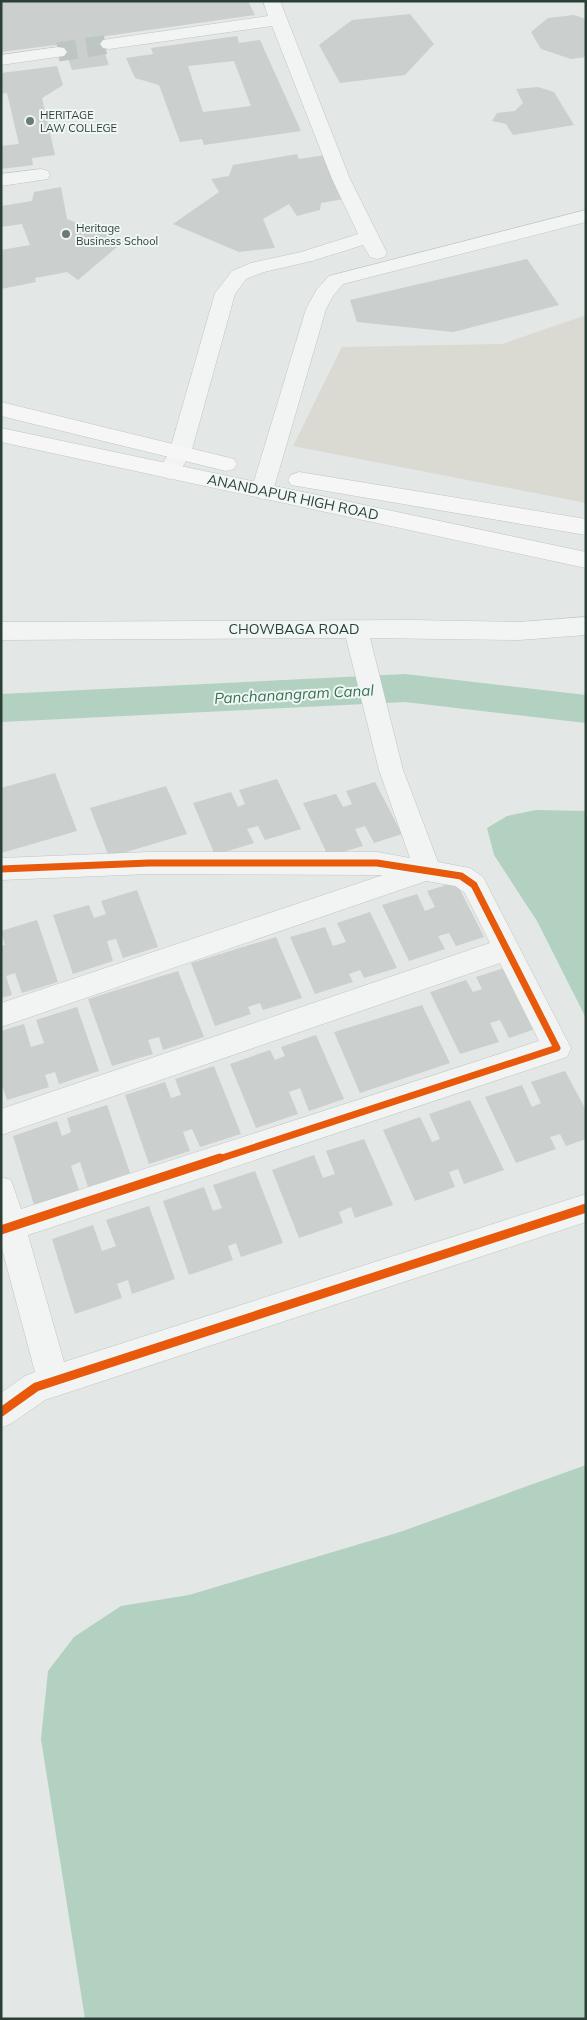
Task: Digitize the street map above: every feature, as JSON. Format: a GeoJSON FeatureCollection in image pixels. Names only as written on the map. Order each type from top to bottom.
{"type":"FeatureCollection","features":[{"type":"Feature","properties":{"kind":"main road","name":"ANANDAPUR HIGH ROAD"},"geometry":{"type":"LineString","coordinates":[[1,409],[175,462]]}},
{"type":"Feature","properties":{"kind":"main road","name":"ANANDAPUR HIGH ROAD"},"geometry":{"type":"LineString","coordinates":[[1,435],[175,462],[586,560]]}},
{"type":"Feature","properties":{"kind":"main road","name":"ANANDAPUR HIGH ROAD"},"geometry":{"type":"LineString","coordinates":[[264,482],[586,527]]}},
{"type":"Feature","properties":{"kind":"street"},"geometry":{"type":"LineString","coordinates":[[271,1],[341,179],[383,266]]}},
{"type":"Feature","properties":{"kind":"street"},"geometry":{"type":"LineString","coordinates":[[109,44],[278,20]]}},
{"type":"Feature","properties":{"kind":"street"},"geometry":{"type":"LineString","coordinates":[[1,60],[58,52]]}},
{"type":"Feature","properties":{"kind":"street"},"geometry":{"type":"LineString","coordinates":[[1,180],[41,175]]}},
{"type":"Feature","properties":{"kind":"street"},"geometry":{"type":"LineString","coordinates":[[264,482],[316,309],[324,293],[336,280],[383,266],[586,216]]}},
{"type":"Feature","properties":{"kind":"street"},"geometry":{"type":"LineString","coordinates":[[175,462],[225,293],[232,283],[239,275],[258,267],[305,257],[369,237]]}},
{"type":"Feature","properties":{"kind":"street","name":"CHOWBAGA ROAD"},"geometry":{"type":"LineString","coordinates":[[1,632],[356,629],[519,631],[586,626]]}},
{"type":"Feature","properties":{"kind":"street"},"geometry":{"type":"LineString","coordinates":[[356,629],[391,770],[428,870]]}},
{"type":"Feature","properties":{"kind":"street"},"geometry":{"type":"LineString","coordinates":[[1,870],[149,863],[378,862],[461,876],[474,885],[557,1048],[6,1228]]}},
{"type":"Feature","properties":{"kind":"street"},"geometry":{"type":"LineString","coordinates":[[1,1015],[428,870]]}},
{"type":"Feature","properties":{"kind":"street"},"geometry":{"type":"LineString","coordinates":[[1,1122],[507,949]]}},
{"type":"Feature","properties":{"kind":"street"},"geometry":{"type":"LineString","coordinates":[[1,1190],[6,1228],[54,1382]]}},
{"type":"Feature","properties":{"kind":"street"},"geometry":{"type":"LineString","coordinates":[[1,1412],[36,1387],[586,1208]]}},
{"type":"Feature","properties":{"kind":"shaded area"},"geometry":{"type":"Polygon","coordinates":[[[586,315],[586,503],[293,446],[342,347],[502,344],[586,315]]]}},
{"type":"Feature","properties":{"kind":"shaded area"},"geometry":{"type":"Polygon","coordinates":[[[536,810],[586,811],[586,1018],[537,921],[494,855],[487,828],[507,816],[536,810]]]}},
{"type":"Feature","properties":{"kind":"shaded area"},"geometry":{"type":"Polygon","coordinates":[[[586,1465],[586,2019],[85,2019],[41,1739],[48,1671],[74,1637],[121,1606],[189,1595],[400,1532],[586,1465]]]}},
{"type":"Feature","properties":{"kind":"building"},"geometry":{"type":"Polygon","coordinates":[[[1,1],[248,1],[255,15],[99,37],[109,65],[72,70],[63,44],[1,52],[1,1]]]}},
{"type":"Feature","properties":{"kind":"building"},"geometry":{"type":"Polygon","coordinates":[[[410,14],[434,44],[405,75],[340,83],[319,45],[352,20],[410,14]]]}},
{"type":"Feature","properties":{"kind":"building"},"geometry":{"type":"Polygon","coordinates":[[[574,15],[586,19],[586,57],[571,59],[541,49],[531,32],[548,18],[574,15]]]}},
{"type":"Feature","properties":{"kind":"building"},"geometry":{"type":"Polygon","coordinates":[[[237,36],[239,43],[260,40],[301,131],[204,145],[202,139],[180,142],[159,85],[135,78],[126,58],[153,54],[151,48],[237,36]],[[234,61],[188,66],[203,112],[251,106],[234,61]]]}},
{"type":"Feature","properties":{"kind":"building","name":"HERITAGE LAW COLLEGE"},"geometry":{"type":"Polygon","coordinates":[[[57,66],[63,85],[42,98],[55,155],[32,158],[33,165],[1,169],[1,146],[19,144],[7,93],[1,94],[1,73],[57,66]]]}},
{"type":"Feature","properties":{"kind":"building"},"geometry":{"type":"Polygon","coordinates":[[[538,87],[554,92],[574,125],[513,135],[506,124],[492,121],[497,113],[515,111],[523,103],[516,89],[538,87]]]}},
{"type":"Feature","properties":{"kind":"building"},"geometry":{"type":"Polygon","coordinates":[[[297,154],[299,159],[326,155],[344,199],[321,203],[320,210],[297,216],[289,204],[263,219],[275,248],[239,252],[173,224],[219,192],[211,179],[229,176],[233,165],[297,154]]]}},
{"type":"Feature","properties":{"kind":"building","name":"Heritage Business School"},"geometry":{"type":"Polygon","coordinates":[[[61,187],[67,219],[124,241],[78,280],[67,272],[35,278],[36,282],[1,289],[1,250],[30,245],[22,224],[1,227],[1,206],[32,201],[34,192],[61,187]]]}},
{"type":"Feature","properties":{"kind":"building"},"geometry":{"type":"Polygon","coordinates":[[[527,259],[559,305],[453,332],[357,322],[350,300],[527,259]]]}},
{"type":"Feature","properties":{"kind":"building"},"geometry":{"type":"Polygon","coordinates":[[[55,773],[77,831],[1,853],[1,788],[55,773]]]}},
{"type":"Feature","properties":{"kind":"building"},"geometry":{"type":"Polygon","coordinates":[[[277,779],[301,829],[265,840],[258,826],[247,829],[254,843],[215,855],[193,803],[231,792],[238,807],[245,804],[239,790],[277,779]]]}},
{"type":"Feature","properties":{"kind":"building"},"geometry":{"type":"Polygon","coordinates":[[[375,782],[402,834],[374,843],[365,826],[355,829],[363,846],[328,856],[303,803],[336,794],[343,807],[352,804],[346,791],[375,782]]]}},
{"type":"Feature","properties":{"kind":"building"},"geometry":{"type":"Polygon","coordinates":[[[166,786],[187,834],[109,857],[90,808],[166,786]]]}},
{"type":"Feature","properties":{"kind":"building"},"geometry":{"type":"Polygon","coordinates":[[[456,882],[484,937],[456,946],[449,933],[438,936],[445,949],[409,961],[382,905],[417,894],[425,911],[435,907],[427,891],[456,882]]]}},
{"type":"Feature","properties":{"kind":"building"},"geometry":{"type":"Polygon","coordinates":[[[137,890],[158,947],[123,958],[116,939],[107,941],[113,961],[73,974],[53,915],[89,905],[94,918],[106,914],[101,901],[137,890]]]}},
{"type":"Feature","properties":{"kind":"building"},"geometry":{"type":"Polygon","coordinates":[[[370,912],[397,968],[364,978],[360,970],[349,974],[353,982],[315,994],[290,937],[325,927],[333,946],[346,942],[337,923],[370,912]]]}},
{"type":"Feature","properties":{"kind":"building"},"geometry":{"type":"Polygon","coordinates":[[[37,920],[58,982],[22,993],[15,973],[6,976],[12,995],[1,998],[1,946],[5,945],[1,931],[37,920]]]}},
{"type":"Feature","properties":{"kind":"building"},"geometry":{"type":"Polygon","coordinates":[[[276,937],[302,998],[263,1010],[260,1003],[248,1007],[251,1014],[215,1026],[191,963],[276,937]]]}},
{"type":"Feature","properties":{"kind":"building"},"geometry":{"type":"Polygon","coordinates":[[[507,967],[538,1028],[509,1038],[500,1020],[490,1023],[499,1042],[460,1054],[430,992],[466,980],[473,992],[482,989],[476,977],[507,967]]]}},
{"type":"Feature","properties":{"kind":"building"},"geometry":{"type":"Polygon","coordinates":[[[178,971],[204,1037],[163,1050],[159,1037],[148,1040],[153,1054],[112,1066],[88,999],[178,971]]]}},
{"type":"Feature","properties":{"kind":"building"},"geometry":{"type":"Polygon","coordinates":[[[422,1005],[450,1063],[360,1093],[334,1032],[422,1005]]]}},
{"type":"Feature","properties":{"kind":"building"},"geometry":{"type":"Polygon","coordinates":[[[77,1007],[99,1071],[59,1084],[55,1072],[45,1075],[49,1087],[7,1100],[1,1082],[1,1031],[24,1024],[31,1047],[44,1043],[36,1020],[77,1007]]]}},
{"type":"Feature","properties":{"kind":"building"},"geometry":{"type":"Polygon","coordinates":[[[316,1035],[344,1099],[309,1111],[300,1088],[289,1092],[298,1114],[256,1128],[230,1064],[270,1050],[275,1060],[285,1056],[281,1047],[316,1035]]]}},
{"type":"Feature","properties":{"kind":"building"},"geometry":{"type":"Polygon","coordinates":[[[214,1066],[241,1134],[200,1147],[192,1129],[183,1132],[190,1151],[149,1164],[125,1095],[165,1082],[171,1098],[181,1095],[175,1079],[214,1066]]]}},
{"type":"Feature","properties":{"kind":"building"},"geometry":{"type":"Polygon","coordinates":[[[565,1071],[586,1110],[586,1139],[566,1146],[560,1134],[550,1137],[556,1149],[516,1163],[485,1097],[522,1085],[532,1107],[541,1103],[531,1082],[565,1071]]]}},
{"type":"Feature","properties":{"kind":"building"},"geometry":{"type":"Polygon","coordinates":[[[470,1100],[504,1170],[464,1184],[458,1169],[449,1172],[455,1187],[415,1201],[383,1130],[420,1117],[432,1142],[440,1139],[429,1114],[470,1100]]]}},
{"type":"Feature","properties":{"kind":"building"},"geometry":{"type":"Polygon","coordinates":[[[107,1105],[130,1173],[88,1187],[80,1162],[71,1166],[79,1190],[34,1205],[13,1136],[57,1121],[62,1136],[71,1132],[67,1118],[107,1105]]]}},
{"type":"Feature","properties":{"kind":"building"},"geometry":{"type":"Polygon","coordinates":[[[364,1139],[393,1205],[355,1218],[351,1207],[339,1212],[343,1223],[299,1238],[272,1170],[314,1155],[323,1178],[335,1174],[326,1151],[364,1139]]]}},
{"type":"Feature","properties":{"kind":"building"},"geometry":{"type":"Polygon","coordinates":[[[255,1171],[283,1243],[241,1257],[236,1243],[228,1246],[233,1260],[189,1275],[163,1201],[204,1187],[213,1211],[222,1208],[213,1185],[255,1171]]]}},
{"type":"Feature","properties":{"kind":"building"},"geometry":{"type":"Polygon","coordinates":[[[149,1206],[175,1279],[132,1294],[128,1280],[117,1284],[122,1298],[75,1314],[52,1239],[93,1225],[102,1251],[116,1246],[106,1220],[149,1206]]]}},
{"type":"Feature","properties":{"kind":"waterway","name":"Panchanangram Canal"},"geometry":{"type":"LineString","coordinates":[[1,708],[405,688],[586,709]]}},
{"type":"Feature","properties":{"kind":"tunnel"},"geometry":{"type":"LineString","coordinates":[[58,52],[109,44]]}},
{"type":"Feature","properties":{"kind":"cycle path"},"geometry":{"type":"LineString","coordinates":[[1,869],[149,863],[377,863],[461,876],[474,885],[557,1048],[1,1230]]}},
{"type":"Feature","properties":{"kind":"cycle path"},"geometry":{"type":"LineString","coordinates":[[1,1412],[36,1387],[586,1208]]}},
{"type":"Feature","properties":{"kind":"place","name":"HERITAGE LAW COLLEGE"},"geometry":{"type":"Point","coordinates":[30,121]}},
{"type":"Feature","properties":{"kind":"place","name":"Heritage Business School"},"geometry":{"type":"Point","coordinates":[66,234]}}]}
